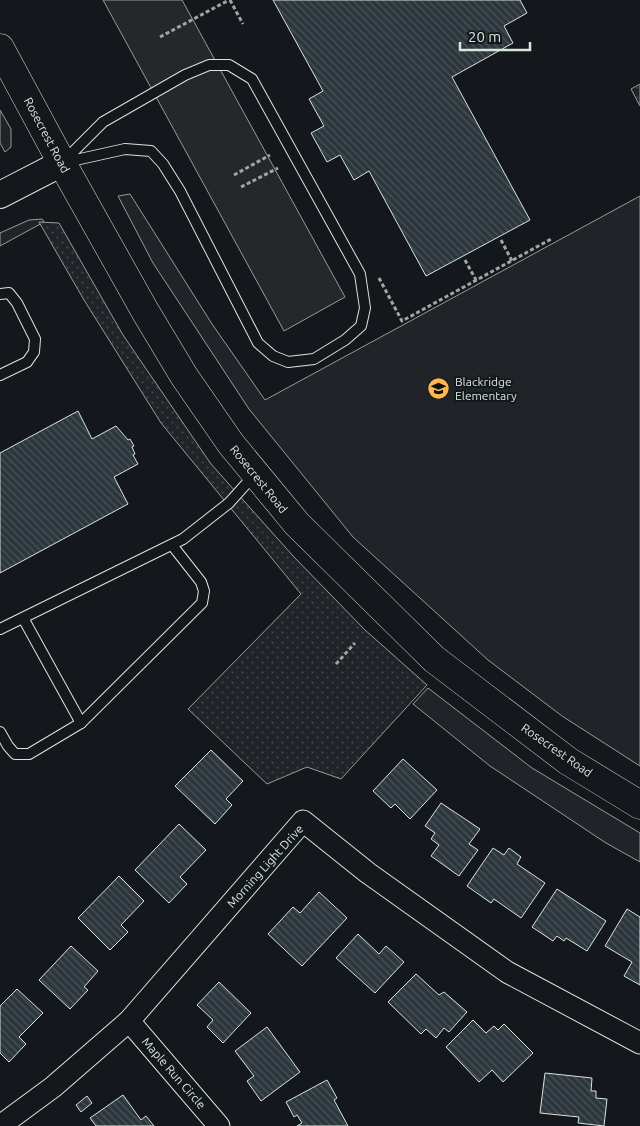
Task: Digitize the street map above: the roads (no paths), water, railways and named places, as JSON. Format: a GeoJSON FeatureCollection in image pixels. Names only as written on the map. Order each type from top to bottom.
{"type":"FeatureCollection","features":[{"type":"Feature","properties":{"kind":"main road","name":"Rosecrest Road"},"geometry":{"type":"LineString","coordinates":[[0,48],[145,311],[184,376],[231,444],[297,524],[434,659],[568,761],[640,805]]}},
{"type":"Feature","properties":{"kind":"street"},"geometry":{"type":"LineString","coordinates":[[0,196],[62,163]]}},
{"type":"Feature","properties":{"kind":"street","name":"Morning Light Drive"},"geometry":{"type":"LineString","coordinates":[[0,1126],[53,1087],[129,1021],[304,821],[368,873],[507,972],[640,1043]]}},
{"type":"Feature","properties":{"kind":"street","name":"Maple Run Circle"},"geometry":{"type":"LineString","coordinates":[[129,1021],[219,1126]]}},
{"type":"Feature","properties":{"kind":"lane"},"geometry":{"type":"LineString","coordinates":[[209,65],[229,65],[252,79],[360,274],[365,308],[360,326],[345,340],[314,359],[288,362],[273,356],[258,343],[180,192],[163,164],[151,151],[125,149],[62,163],[103,122],[185,75],[209,65]]}},
{"type":"Feature","properties":{"kind":"lane"},"geometry":{"type":"LineString","coordinates":[[0,294],[9,293],[17,303],[35,339],[34,352],[27,362],[0,375]]}},
{"type":"Feature","properties":{"kind":"lane"},"geometry":{"type":"LineString","coordinates":[[0,629],[183,539],[229,503],[255,473]]}},
{"type":"Feature","properties":{"kind":"lane"},"geometry":{"type":"LineString","coordinates":[[0,732],[15,754],[29,754],[81,723],[202,603],[204,591],[200,582],[172,545]]}},
{"type":"Feature","properties":{"kind":"lane"},"geometry":{"type":"LineString","coordinates":[[24,618],[81,723]]}},
{"type":"Feature","properties":{"kind":"place","name":"Blackridge Elementary"},"geometry":{"type":"Point","coordinates":[439,388]}}]}
